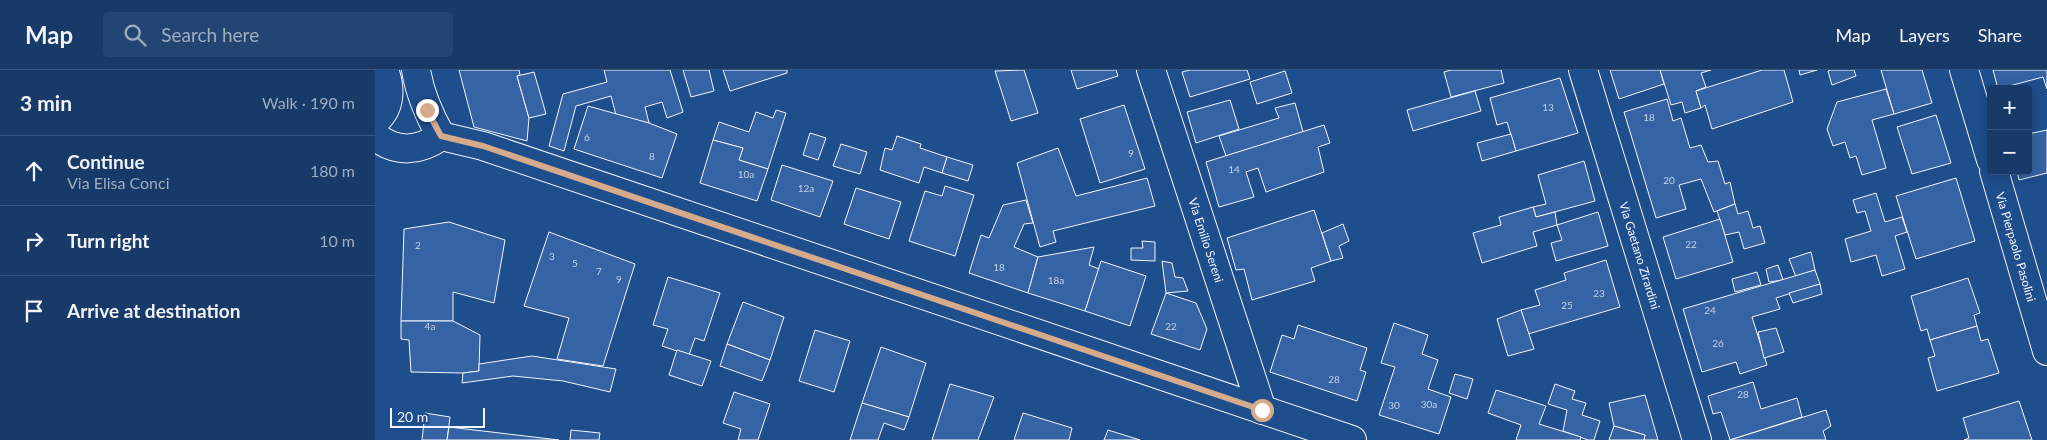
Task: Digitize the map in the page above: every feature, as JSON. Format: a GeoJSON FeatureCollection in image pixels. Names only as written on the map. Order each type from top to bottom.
{"type":"FeatureCollection","features":[{"type":"Feature","properties":{"kind":"street"},"geometry":{"type":"LineString","coordinates":[[375,121],[385,108],[389,95],[388,81],[383,70]]}},
{"type":"Feature","properties":{"kind":"street"},"geometry":{"type":"LineString","coordinates":[[417,70],[419,86],[427,110],[441,136],[483,146],[1352,440]]}},
{"type":"Feature","properties":{"kind":"street","name":"Via Emilio Sereni"},"geometry":{"type":"LineString","coordinates":[[1151,70],[1262,410]]}},
{"type":"Feature","properties":{"kind":"street","name":"Via Gaetano Zirardini"},"geometry":{"type":"LineString","coordinates":[[1583,70],[1697,440]]}},
{"type":"Feature","properties":{"kind":"street"},"geometry":{"type":"LineString","coordinates":[[1964,70],[1987,147]]}},
{"type":"Feature","properties":{"kind":"street"},"geometry":{"type":"LineString","coordinates":[[375,136],[382,142],[398,148],[414,149],[433,142],[441,136]]}},
{"type":"Feature","properties":{"kind":"street","name":"Via Pierpaolo Pasolini"},"geometry":{"type":"LineString","coordinates":[[1995,175],[2047,351]]}},
{"type":"Feature","properties":{"kind":"building"},"geometry":{"type":"Polygon","coordinates":[[[459,70],[519,70],[520,75],[517,76],[529,118],[527,141],[474,127],[459,70]]]}},
{"type":"Feature","properties":{"kind":"building"},"geometry":{"type":"Polygon","coordinates":[[[604,70],[670,70],[683,112],[667,118],[662,102],[645,107],[649,123],[616,115],[611,96],[576,106],[564,151],[549,146],[563,94],[607,82],[604,70]]]}},
{"type":"Feature","properties":{"kind":"building"},"geometry":{"type":"Polygon","coordinates":[[[683,70],[709,70],[714,91],[691,97],[683,70]]]}},
{"type":"Feature","properties":{"kind":"building"},"geometry":{"type":"Polygon","coordinates":[[[723,70],[787,70],[787,73],[730,91],[723,70]]]}},
{"type":"Feature","properties":{"kind":"building"},"geometry":{"type":"Polygon","coordinates":[[[1024,70],[1038,113],[1011,121],[995,71],[1024,70]]]}},
{"type":"Feature","properties":{"kind":"building"},"geometry":{"type":"Polygon","coordinates":[[[1071,70],[1116,70],[1118,76],[1077,89],[1071,70]]]}},
{"type":"Feature","properties":{"kind":"building"},"geometry":{"type":"Polygon","coordinates":[[[1190,70],[1247,70],[1250,79],[1190,97],[1182,72],[1190,70]]]}},
{"type":"Feature","properties":{"kind":"building"},"geometry":{"type":"Polygon","coordinates":[[[1451,70],[1501,70],[1504,83],[1451,97],[1444,72],[1451,70]]]}},
{"type":"Feature","properties":{"kind":"building"},"geometry":{"type":"Polygon","coordinates":[[[1610,70],[1660,70],[1664,84],[1619,99],[1610,70]]]}},
{"type":"Feature","properties":{"kind":"building"},"geometry":{"type":"Polygon","coordinates":[[[1660,70],[1711,70],[1701,73],[1706,87],[1696,91],[1701,108],[1685,113],[1682,102],[1671,105],[1660,70]]]}},
{"type":"Feature","properties":{"kind":"building"},"geometry":{"type":"Polygon","coordinates":[[[1762,70],[1784,70],[1793,102],[1712,129],[1705,105],[1701,108],[1696,91],[1762,70]]]}},
{"type":"Feature","properties":{"kind":"building"},"geometry":{"type":"Polygon","coordinates":[[[1799,70],[1817,70],[1800,75],[1799,70]]]}},
{"type":"Feature","properties":{"kind":"building"},"geometry":{"type":"Polygon","coordinates":[[[1854,70],[1856,76],[1832,85],[1828,71],[1854,70]]]}},
{"type":"Feature","properties":{"kind":"building"},"geometry":{"type":"Polygon","coordinates":[[[1881,70],[1922,70],[1932,103],[1894,114],[1881,70]]]}},
{"type":"Feature","properties":{"kind":"building"},"geometry":{"type":"Polygon","coordinates":[[[1993,70],[2047,70],[2047,89],[2043,77],[2013,85],[1997,85],[1993,70]]]}},
{"type":"Feature","properties":{"kind":"building"},"geometry":{"type":"Polygon","coordinates":[[[1285,71],[1292,93],[1257,104],[1250,82],[1285,71]]]}},
{"type":"Feature","properties":{"kind":"building"},"geometry":{"type":"Polygon","coordinates":[[[534,72],[546,114],[529,118],[517,76],[534,72]]]}},
{"type":"Feature","properties":{"kind":"building"},"geometry":{"type":"Polygon","coordinates":[[[1560,78],[1578,133],[1516,151],[1507,122],[1497,125],[1490,98],[1560,78]]]}},
{"type":"Feature","properties":{"kind":"building"},"geometry":{"type":"Polygon","coordinates":[[[1886,89],[1894,114],[1872,120],[1886,168],[1862,175],[1856,156],[1850,158],[1845,142],[1833,146],[1827,129],[1837,102],[1886,89]]]}},
{"type":"Feature","properties":{"kind":"building"},"geometry":{"type":"Polygon","coordinates":[[[1475,91],[1481,111],[1413,131],[1407,110],[1475,91]]]}},
{"type":"Feature","properties":{"kind":"building"},"geometry":{"type":"Polygon","coordinates":[[[1667,99],[1673,121],[1681,118],[1690,148],[1701,145],[1708,162],[1718,161],[1725,184],[1730,182],[1735,204],[1714,212],[1701,179],[1679,185],[1686,209],[1656,218],[1624,112],[1667,99]]]}},
{"type":"Feature","properties":{"kind":"building"},"geometry":{"type":"Polygon","coordinates":[[[1230,100],[1239,129],[1196,143],[1187,112],[1230,100]]]}},
{"type":"Feature","properties":{"kind":"building"},"geometry":{"type":"Polygon","coordinates":[[[1295,103],[1303,132],[1226,156],[1219,136],[1279,118],[1275,108],[1295,103]]]}},
{"type":"Feature","properties":{"kind":"building"},"geometry":{"type":"Polygon","coordinates":[[[1124,105],[1145,169],[1100,183],[1080,119],[1124,105]]]}},
{"type":"Feature","properties":{"kind":"building"},"geometry":{"type":"Polygon","coordinates":[[[588,106],[649,123],[677,134],[662,178],[574,149],[588,106]]]}},
{"type":"Feature","properties":{"kind":"building"},"geometry":{"type":"Polygon","coordinates":[[[776,110],[786,113],[768,169],[739,160],[743,148],[713,140],[719,122],[749,132],[756,112],[773,118],[776,110]]]}},
{"type":"Feature","properties":{"kind":"building"},"geometry":{"type":"Polygon","coordinates":[[[1936,115],[1951,163],[1912,174],[1897,127],[1936,115]]]}},
{"type":"Feature","properties":{"kind":"building"},"geometry":{"type":"Polygon","coordinates":[[[1324,125],[1330,143],[1318,147],[1324,172],[1266,192],[1258,168],[1246,172],[1254,197],[1219,207],[1206,162],[1324,125]]]}},
{"type":"Feature","properties":{"kind":"building"},"geometry":{"type":"Polygon","coordinates":[[[2047,130],[2047,173],[2019,180],[2018,175],[2032,175],[2032,133],[2047,130]]]}},
{"type":"Feature","properties":{"kind":"building"},"geometry":{"type":"Polygon","coordinates":[[[810,133],[826,138],[818,160],[803,155],[810,133]]]}},
{"type":"Feature","properties":{"kind":"building"},"geometry":{"type":"Polygon","coordinates":[[[1511,134],[1516,151],[1482,161],[1477,143],[1511,134]]]}},
{"type":"Feature","properties":{"kind":"building"},"geometry":{"type":"Polygon","coordinates":[[[897,136],[921,144],[920,148],[947,157],[942,173],[924,167],[919,183],[880,170],[885,148],[892,150],[897,136]]]}},
{"type":"Feature","properties":{"kind":"building"},"geometry":{"type":"Polygon","coordinates":[[[713,140],[743,148],[739,160],[768,169],[757,201],[700,183],[713,140]]]}},
{"type":"Feature","properties":{"kind":"building"},"geometry":{"type":"Polygon","coordinates":[[[841,144],[867,152],[860,174],[833,166],[841,144]]]}},
{"type":"Feature","properties":{"kind":"building"},"geometry":{"type":"Polygon","coordinates":[[[1058,148],[1076,196],[1147,178],[1155,206],[1053,231],[1056,242],[1040,247],[1017,163],[1058,148]]]}},
{"type":"Feature","properties":{"kind":"building"},"geometry":{"type":"Polygon","coordinates":[[[947,157],[973,165],[968,181],[942,173],[947,157]]]}},
{"type":"Feature","properties":{"kind":"building"},"geometry":{"type":"Polygon","coordinates":[[[1584,161],[1595,201],[1536,217],[1533,207],[1546,204],[1538,175],[1584,161]]]}},
{"type":"Feature","properties":{"kind":"building"},"geometry":{"type":"Polygon","coordinates":[[[782,165],[833,181],[820,217],[771,200],[782,165]]]}},
{"type":"Feature","properties":{"kind":"building"},"geometry":{"type":"Polygon","coordinates":[[[1956,178],[1975,241],[1916,259],[1896,196],[1956,178]]]}},
{"type":"Feature","properties":{"kind":"building"},"geometry":{"type":"Polygon","coordinates":[[[945,186],[974,195],[955,256],[909,241],[925,191],[942,196],[945,186]]]}},
{"type":"Feature","properties":{"kind":"building"},"geometry":{"type":"Polygon","coordinates":[[[856,188],[901,202],[889,239],[844,224],[856,188]]]}},
{"type":"Feature","properties":{"kind":"building"},"geometry":{"type":"Polygon","coordinates":[[[1876,193],[1885,222],[1902,217],[1907,232],[1895,236],[1905,269],[1882,276],[1876,255],[1851,262],[1845,239],[1871,231],[1865,211],[1857,213],[1853,200],[1876,193]]]}},
{"type":"Feature","properties":{"kind":"building"},"geometry":{"type":"Polygon","coordinates":[[[1026,200],[1033,223],[1024,224],[1014,247],[1038,257],[1028,293],[969,273],[981,235],[989,238],[1003,205],[1026,200]]]}},
{"type":"Feature","properties":{"kind":"building"},"geometry":{"type":"Polygon","coordinates":[[[1735,204],[1738,214],[1748,211],[1753,228],[1760,226],[1765,243],[1744,249],[1739,232],[1725,235],[1717,211],[1735,204]]]}},
{"type":"Feature","properties":{"kind":"building"},"geometry":{"type":"Polygon","coordinates":[[[1533,207],[1536,217],[1555,212],[1557,225],[1533,232],[1537,246],[1482,263],[1473,233],[1501,225],[1499,217],[1533,207]]]}},
{"type":"Feature","properties":{"kind":"building"},"geometry":{"type":"Polygon","coordinates":[[[1314,210],[1331,261],[1311,268],[1315,281],[1252,300],[1244,269],[1236,270],[1227,238],[1314,210]]]}},
{"type":"Feature","properties":{"kind":"building"},"geometry":{"type":"Polygon","coordinates":[[[1598,212],[1608,246],[1556,261],[1551,243],[1562,240],[1557,225],[1598,212]]]}},
{"type":"Feature","properties":{"kind":"building"},"geometry":{"type":"Polygon","coordinates":[[[1720,219],[1733,262],[1676,279],[1663,237],[1720,219]]]}},
{"type":"Feature","properties":{"kind":"building"},"geometry":{"type":"Polygon","coordinates":[[[449,222],[505,240],[494,303],[453,292],[453,321],[401,321],[404,229],[449,222]]]}},
{"type":"Feature","properties":{"kind":"building"},"geometry":{"type":"Polygon","coordinates":[[[1343,224],[1349,241],[1339,246],[1343,258],[1331,261],[1322,233],[1343,224]]]}},
{"type":"Feature","properties":{"kind":"building"},"geometry":{"type":"Polygon","coordinates":[[[549,232],[635,264],[603,366],[557,359],[569,318],[524,306],[549,232]]]}},
{"type":"Feature","properties":{"kind":"building"},"geometry":{"type":"Polygon","coordinates":[[[1142,241],[1155,242],[1155,261],[1131,260],[1131,248],[1143,248],[1142,241]]]}},
{"type":"Feature","properties":{"kind":"building"},"geometry":{"type":"Polygon","coordinates":[[[1094,247],[1089,265],[1099,269],[1085,311],[1028,293],[1038,257],[1094,247]]]}},
{"type":"Feature","properties":{"kind":"building"},"geometry":{"type":"Polygon","coordinates":[[[1811,252],[1815,270],[1796,277],[1789,259],[1811,252]]]}},
{"type":"Feature","properties":{"kind":"building"},"geometry":{"type":"Polygon","coordinates":[[[1606,260],[1620,307],[1528,334],[1521,310],[1540,305],[1535,290],[1566,280],[1564,273],[1606,260]]]}},
{"type":"Feature","properties":{"kind":"building"},"geometry":{"type":"Polygon","coordinates":[[[1101,261],[1146,276],[1130,326],[1085,311],[1101,261]]]}},
{"type":"Feature","properties":{"kind":"building"},"geometry":{"type":"Polygon","coordinates":[[[1162,261],[1172,263],[1175,277],[1183,278],[1188,291],[1166,293],[1162,261]]]}},
{"type":"Feature","properties":{"kind":"building"},"geometry":{"type":"Polygon","coordinates":[[[1778,265],[1783,280],[1769,282],[1766,269],[1778,265]]]}},
{"type":"Feature","properties":{"kind":"building"},"geometry":{"type":"Polygon","coordinates":[[[1815,270],[1820,284],[1776,298],[1780,309],[1752,317],[1767,365],[1740,374],[1736,362],[1702,372],[1683,309],[1815,270]]]}},
{"type":"Feature","properties":{"kind":"building"},"geometry":{"type":"Polygon","coordinates":[[[1757,272],[1761,285],[1735,292],[1732,279],[1757,272]]]}},
{"type":"Feature","properties":{"kind":"building"},"geometry":{"type":"Polygon","coordinates":[[[668,277],[720,293],[704,341],[695,338],[689,355],[662,346],[668,329],[653,325],[668,277]]]}},
{"type":"Feature","properties":{"kind":"building"},"geometry":{"type":"Polygon","coordinates":[[[1968,278],[1980,313],[1974,315],[1977,326],[1930,340],[1927,329],[1921,331],[1911,296],[1968,278]]]}},
{"type":"Feature","properties":{"kind":"building"},"geometry":{"type":"Polygon","coordinates":[[[1820,284],[1822,294],[1793,303],[1789,293],[1820,284]]]}},
{"type":"Feature","properties":{"kind":"building"},"geometry":{"type":"Polygon","coordinates":[[[1166,293],[1196,303],[1207,329],[1200,350],[1151,334],[1166,293]]]}},
{"type":"Feature","properties":{"kind":"building"},"geometry":{"type":"Polygon","coordinates":[[[743,302],[784,317],[770,360],[727,344],[743,302]]]}},
{"type":"Feature","properties":{"kind":"building"},"geometry":{"type":"Polygon","coordinates":[[[1521,310],[1534,349],[1508,356],[1497,319],[1521,310]]]}},
{"type":"Feature","properties":{"kind":"building"},"geometry":{"type":"Polygon","coordinates":[[[401,321],[453,321],[480,335],[479,371],[463,373],[411,372],[409,340],[401,339],[401,321]]]}},
{"type":"Feature","properties":{"kind":"building"},"geometry":{"type":"Polygon","coordinates":[[[1394,323],[1428,335],[1422,354],[1438,360],[1428,389],[1451,397],[1439,434],[1379,415],[1395,367],[1381,363],[1394,323]]]}},
{"type":"Feature","properties":{"kind":"building"},"geometry":{"type":"Polygon","coordinates":[[[1298,325],[1367,348],[1360,370],[1366,372],[1357,401],[1270,372],[1282,335],[1294,339],[1298,325]]]}},
{"type":"Feature","properties":{"kind":"building"},"geometry":{"type":"Polygon","coordinates":[[[1977,326],[1981,341],[1988,339],[1999,373],[1937,391],[1928,358],[1935,356],[1930,340],[1977,326]]]}},
{"type":"Feature","properties":{"kind":"building"},"geometry":{"type":"Polygon","coordinates":[[[1776,328],[1784,352],[1764,358],[1758,332],[1776,328]]]}},
{"type":"Feature","properties":{"kind":"building"},"geometry":{"type":"Polygon","coordinates":[[[815,330],[850,341],[834,392],[799,381],[815,330]]]}},
{"type":"Feature","properties":{"kind":"building"},"geometry":{"type":"Polygon","coordinates":[[[727,344],[770,360],[762,381],[720,366],[727,344]]]}},
{"type":"Feature","properties":{"kind":"building"},"geometry":{"type":"Polygon","coordinates":[[[881,347],[926,363],[909,417],[862,403],[881,347]]]}},
{"type":"Feature","properties":{"kind":"building"},"geometry":{"type":"Polygon","coordinates":[[[677,350],[711,361],[702,386],[669,375],[677,350]]]}},
{"type":"Feature","properties":{"kind":"building"},"geometry":{"type":"Polygon","coordinates":[[[532,356],[616,369],[610,392],[563,381],[513,376],[462,383],[463,373],[479,371],[479,364],[532,356]]]}},
{"type":"Feature","properties":{"kind":"building"},"geometry":{"type":"Polygon","coordinates":[[[1455,374],[1473,379],[1467,399],[1449,393],[1455,374]]]}},
{"type":"Feature","properties":{"kind":"building"},"geometry":{"type":"Polygon","coordinates":[[[1753,382],[1761,409],[1797,398],[1802,417],[1730,440],[1721,412],[1713,414],[1708,396],[1753,382]]]}},
{"type":"Feature","properties":{"kind":"building"},"geometry":{"type":"Polygon","coordinates":[[[950,384],[994,397],[978,440],[932,440],[950,384]]]}},
{"type":"Feature","properties":{"kind":"building"},"geometry":{"type":"Polygon","coordinates":[[[1555,384],[1575,391],[1572,399],[1586,403],[1582,415],[1600,421],[1594,440],[1588,440],[1563,431],[1567,410],[1548,404],[1555,384]]]}},
{"type":"Feature","properties":{"kind":"building"},"geometry":{"type":"Polygon","coordinates":[[[1496,390],[1546,406],[1539,424],[1581,437],[1580,440],[1516,440],[1521,425],[1488,413],[1496,390]]]}},
{"type":"Feature","properties":{"kind":"building"},"geometry":{"type":"Polygon","coordinates":[[[734,392],[770,404],[758,440],[738,440],[741,429],[723,423],[734,392]]]}},
{"type":"Feature","properties":{"kind":"building"},"geometry":{"type":"Polygon","coordinates":[[[1645,395],[1658,440],[1644,440],[1645,435],[1614,426],[1609,403],[1645,395]]]}},
{"type":"Feature","properties":{"kind":"building"},"geometry":{"type":"Polygon","coordinates":[[[2019,401],[2032,440],[1964,440],[1969,438],[1963,418],[2019,401]]]}},
{"type":"Feature","properties":{"kind":"building"},"geometry":{"type":"Polygon","coordinates":[[[862,403],[909,417],[904,430],[884,423],[878,440],[850,440],[862,403]]]}},
{"type":"Feature","properties":{"kind":"building"},"geometry":{"type":"Polygon","coordinates":[[[1826,410],[1831,426],[1823,431],[1826,440],[1730,440],[1826,410]]]}},
{"type":"Feature","properties":{"kind":"building"},"geometry":{"type":"Polygon","coordinates":[[[425,413],[450,417],[447,440],[422,440],[425,413]]]}},
{"type":"Feature","properties":{"kind":"building"},"geometry":{"type":"Polygon","coordinates":[[[1023,413],[1072,428],[1069,440],[1014,440],[1023,413]]]}},
{"type":"Feature","properties":{"kind":"building"},"geometry":{"type":"Polygon","coordinates":[[[1614,426],[1645,435],[1644,440],[1609,440],[1614,426]]]}},
{"type":"Feature","properties":{"kind":"building"},"geometry":{"type":"Polygon","coordinates":[[[449,427],[559,440],[447,440],[449,427]]]}},
{"type":"Feature","properties":{"kind":"building"},"geometry":{"type":"Polygon","coordinates":[[[571,430],[600,433],[599,440],[570,440],[571,430]]]}},
{"type":"Feature","properties":{"kind":"building"},"geometry":{"type":"Polygon","coordinates":[[[1108,430],[1140,440],[1104,440],[1108,430]]]}},
{"type":"Feature","properties":{"kind":"route"},"geometry":{"type":"LineString","coordinates":[[427,110],[441,136],[483,146],[1262,410]]}}]}
